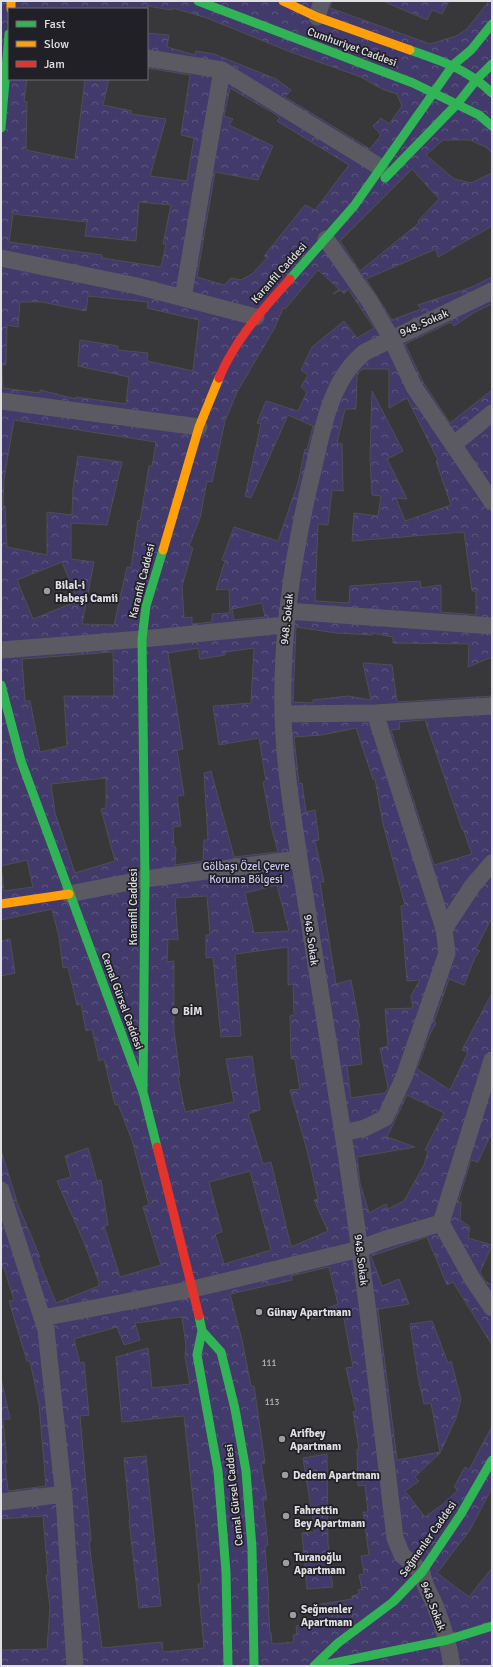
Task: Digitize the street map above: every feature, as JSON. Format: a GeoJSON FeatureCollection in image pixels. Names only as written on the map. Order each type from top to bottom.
{"type":"FeatureCollection","features":[{"type":"Feature","properties":{"kind":"street","name":"Cumhuriyet Caddesi"},"geometry":{"type":"LineString","coordinates":[[198,1],[413,83],[479,115],[492,126]]}},
{"type":"Feature","properties":{"kind":"street","name":"Cumhuriyet Caddesi"},"geometry":{"type":"LineString","coordinates":[[283,1],[317,17],[454,65],[477,79],[492,93]]}},
{"type":"Feature","properties":{"kind":"street"},"geometry":{"type":"LineString","coordinates":[[317,17],[322,1]]}},
{"type":"Feature","properties":{"kind":"street","name":"Karanfil Caddesi"},"geometry":{"type":"LineString","coordinates":[[143,1092],[145,879],[142,639],[146,606],[199,427],[227,360],[256,317],[354,206],[380,167],[454,65],[471,50],[492,24]]}},
{"type":"Feature","properties":{"kind":"street"},"geometry":{"type":"LineString","coordinates":[[1,128],[8,47]]}},
{"type":"Feature","properties":{"kind":"street"},"geometry":{"type":"LineString","coordinates":[[148,58],[222,70],[380,167]]}},
{"type":"Feature","properties":{"kind":"street","name":"Karanfil Caddesi"},"geometry":{"type":"LineString","coordinates":[[354,206],[399,165],[458,104],[477,79],[492,64]]}},
{"type":"Feature","properties":{"kind":"street"},"geometry":{"type":"LineString","coordinates":[[183,298],[222,70]]}},
{"type":"Feature","properties":{"kind":"street"},"geometry":{"type":"LineString","coordinates":[[326,239],[370,302],[391,338],[414,387],[492,502]]}},
{"type":"Feature","properties":{"kind":"street"},"geometry":{"type":"LineString","coordinates":[[1,258],[137,286],[256,317]]}},
{"type":"Feature","properties":{"kind":"street","name":"948. Sokak"},"geometry":{"type":"LineString","coordinates":[[450,1653],[434,1604],[423,1583],[422,1572],[402,1555],[395,1538],[360,1249],[343,1133],[317,981],[287,775],[283,714],[286,618],[306,496],[324,422],[337,389],[355,360],[391,338],[492,291]]}},
{"type":"Feature","properties":{"kind":"street"},"geometry":{"type":"LineString","coordinates":[[1,401],[199,427]]}},
{"type":"Feature","properties":{"kind":"street"},"geometry":{"type":"LineString","coordinates":[[454,445],[492,413]]}},
{"type":"Feature","properties":{"kind":"street"},"geometry":{"type":"LineString","coordinates":[[1,650],[142,639],[286,618],[492,626]]}},
{"type":"Feature","properties":{"kind":"street","name":"Cemal Gürsel Caddesi"},"geometry":{"type":"LineString","coordinates":[[1,686],[21,761],[143,1092],[194,1289],[202,1331],[197,1355],[218,1471],[226,1572],[228,1666]]}},
{"type":"Feature","properties":{"kind":"street"},"geometry":{"type":"LineString","coordinates":[[283,714],[375,713],[492,706]]}},
{"type":"Feature","properties":{"kind":"street"},"geometry":{"type":"LineString","coordinates":[[343,1133],[365,1128],[385,1118],[404,1077],[447,953],[444,929],[375,713]]}},
{"type":"Feature","properties":{"kind":"street"},"geometry":{"type":"LineString","coordinates":[[1,904],[69,894],[145,879],[299,859]]}},
{"type":"Feature","properties":{"kind":"street"},"geometry":{"type":"LineString","coordinates":[[444,929],[473,885],[492,863]]}},
{"type":"Feature","properties":{"kind":"street"},"geometry":{"type":"LineString","coordinates":[[492,1060],[441,1223],[473,1280],[492,1308]]}},
{"type":"Feature","properties":{"kind":"street"},"geometry":{"type":"LineString","coordinates":[[1,1190],[46,1330],[64,1494],[75,1666]]}},
{"type":"Feature","properties":{"kind":"street"},"geometry":{"type":"LineString","coordinates":[[42,1318],[194,1289],[360,1249],[383,1240],[441,1223]]}},
{"type":"Feature","properties":{"kind":"street","name":"Cemal Gürsel Caddesi"},"geometry":{"type":"LineString","coordinates":[[202,1331],[221,1352],[235,1409],[246,1471],[252,1548],[254,1666]]}},
{"type":"Feature","properties":{"kind":"street","name":"Seğmenler Caddesi"},"geometry":{"type":"LineString","coordinates":[[314,1666],[338,1643],[393,1602],[422,1572],[460,1514],[492,1460]]}},
{"type":"Feature","properties":{"kind":"street"},"geometry":{"type":"LineString","coordinates":[[1,1502],[64,1494]]}},
{"type":"Feature","properties":{"kind":"street"},"geometry":{"type":"LineString","coordinates":[[319,1666],[450,1653],[492,1626]]}},
{"type":"Feature","properties":{"kind":"green space","name":"Gölbaşı Özel Çevre Koruma Bölgesi"},"geometry":{"type":"Polygon","coordinates":[[[1,1],[492,1],[492,1666],[1,1666],[1,1]]]}},
{"type":"Feature","properties":{"kind":"building"},"geometry":{"type":"Polygon","coordinates":[[[332,1],[383,1],[427,20],[432,10],[442,14],[449,1],[489,1],[467,29],[456,36],[430,44],[330,8],[332,1]]]}},
{"type":"Feature","properties":{"kind":"building"},"geometry":{"type":"Polygon","coordinates":[[[147,6],[172,10],[173,8],[207,18],[288,51],[361,77],[382,89],[397,94],[402,106],[389,124],[381,118],[373,126],[381,135],[370,149],[285,97],[291,90],[276,79],[214,54],[196,51],[195,55],[167,47],[169,35],[148,33],[147,6]]]}},
{"type":"Feature","properties":{"kind":"building"},"geometry":{"type":"Polygon","coordinates":[[[148,68],[190,75],[181,135],[194,138],[187,181],[150,176],[166,119],[131,114],[132,111],[103,105],[109,80],[148,80],[148,68]]]}},
{"type":"Feature","properties":{"kind":"building"},"geometry":{"type":"Polygon","coordinates":[[[27,80],[85,80],[75,160],[26,150],[27,102],[24,101],[27,80]]]}},
{"type":"Feature","properties":{"kind":"building"},"geometry":{"type":"Polygon","coordinates":[[[230,88],[275,114],[280,118],[277,121],[349,165],[315,210],[305,205],[264,256],[267,258],[252,274],[241,280],[231,278],[224,285],[197,277],[215,172],[258,180],[273,146],[229,125],[233,119],[224,116],[230,88]]]}},
{"type":"Feature","properties":{"kind":"building"},"geometry":{"type":"Polygon","coordinates":[[[443,140],[470,140],[486,147],[492,153],[492,173],[471,183],[454,179],[426,155],[443,140]]]}},
{"type":"Feature","properties":{"kind":"building"},"geometry":{"type":"Polygon","coordinates":[[[412,169],[439,199],[418,221],[419,223],[360,271],[340,241],[412,169]]]}},
{"type":"Feature","properties":{"kind":"building"},"geometry":{"type":"Polygon","coordinates":[[[139,202],[171,205],[163,244],[166,244],[161,267],[102,258],[102,255],[9,242],[13,214],[87,222],[85,236],[136,241],[139,202]]]}},
{"type":"Feature","properties":{"kind":"building"},"geometry":{"type":"Polygon","coordinates":[[[492,226],[492,277],[472,287],[418,305],[421,309],[392,320],[366,279],[436,249],[438,257],[492,226]]]}},
{"type":"Feature","properties":{"kind":"building"},"geometry":{"type":"Polygon","coordinates":[[[318,270],[339,289],[333,294],[341,290],[344,294],[348,289],[374,328],[357,338],[344,321],[312,347],[301,370],[308,375],[301,387],[307,392],[298,411],[266,401],[257,423],[261,424],[245,496],[251,498],[288,415],[313,426],[307,450],[305,449],[298,483],[278,541],[234,527],[222,560],[225,561],[216,590],[229,589],[230,613],[212,614],[212,622],[192,624],[192,617],[184,618],[182,586],[193,548],[189,546],[200,518],[207,481],[212,482],[225,421],[237,392],[275,327],[283,308],[285,309],[318,270]]]}},
{"type":"Feature","properties":{"kind":"building"},"geometry":{"type":"Polygon","coordinates":[[[88,296],[148,302],[147,308],[199,320],[193,371],[147,361],[148,353],[118,350],[118,346],[80,340],[78,366],[129,377],[126,404],[76,397],[76,399],[40,390],[40,393],[3,388],[2,365],[6,365],[7,325],[18,327],[20,302],[42,302],[86,311],[88,296]]]}},
{"type":"Feature","properties":{"kind":"building"},"geometry":{"type":"Polygon","coordinates":[[[492,304],[492,390],[450,423],[423,382],[405,344],[451,322],[454,326],[475,312],[492,304]]]}},
{"type":"Feature","properties":{"kind":"building"},"geometry":{"type":"Polygon","coordinates":[[[362,369],[389,369],[389,408],[407,398],[438,460],[436,461],[451,505],[405,521],[396,498],[407,499],[387,459],[403,451],[372,391],[370,459],[372,495],[381,496],[378,516],[354,513],[352,541],[464,532],[472,591],[476,591],[476,615],[441,612],[441,585],[421,588],[420,581],[350,586],[349,603],[315,601],[318,524],[328,525],[332,490],[343,491],[342,444],[337,443],[345,409],[356,409],[357,375],[362,369]]]}},
{"type":"Feature","properties":{"kind":"building"},"geometry":{"type":"Polygon","coordinates":[[[14,420],[156,442],[152,466],[149,466],[140,521],[138,520],[131,568],[127,567],[114,625],[82,624],[94,562],[71,559],[71,523],[107,525],[122,462],[78,456],[73,488],[72,515],[47,512],[47,555],[7,547],[5,506],[3,506],[4,479],[14,420]]]}},
{"type":"Feature","properties":{"kind":"building","name":"Bilal-i Habeşi Camii"},"geometry":{"type":"Polygon","coordinates":[[[62,562],[78,601],[33,619],[17,580],[62,562]]]}},
{"type":"Feature","properties":{"kind":"building"},"geometry":{"type":"Polygon","coordinates":[[[262,603],[265,617],[234,620],[232,609],[262,603]]]}},
{"type":"Feature","properties":{"kind":"building"},"geometry":{"type":"Polygon","coordinates":[[[296,627],[336,633],[372,635],[372,633],[393,637],[393,643],[469,644],[468,667],[492,657],[492,696],[397,702],[392,665],[363,663],[371,700],[348,696],[313,700],[313,703],[293,702],[296,627]]]}},
{"type":"Feature","properties":{"kind":"building"},"geometry":{"type":"Polygon","coordinates":[[[198,648],[200,659],[225,655],[225,652],[254,648],[251,703],[213,706],[219,745],[259,738],[266,781],[263,782],[272,830],[278,852],[234,857],[211,771],[204,773],[208,840],[204,840],[203,861],[175,865],[176,847],[174,847],[173,827],[181,826],[177,796],[184,795],[177,750],[183,749],[168,653],[198,648]]]}},
{"type":"Feature","properties":{"kind":"building"},"geometry":{"type":"Polygon","coordinates":[[[113,652],[114,696],[64,696],[67,746],[40,752],[30,701],[25,701],[22,659],[113,652]]]}},
{"type":"Feature","properties":{"kind":"building"},"geometry":{"type":"Polygon","coordinates":[[[425,720],[472,854],[434,865],[391,730],[400,729],[399,722],[425,720]]]}},
{"type":"Feature","properties":{"kind":"building"},"geometry":{"type":"Polygon","coordinates":[[[356,728],[373,779],[375,779],[383,824],[405,905],[401,906],[407,981],[420,980],[411,996],[413,1008],[385,1009],[388,1046],[380,1048],[388,1088],[385,1093],[351,1098],[347,1066],[362,1064],[358,1029],[360,1028],[351,980],[336,984],[320,882],[324,882],[315,841],[319,840],[315,810],[306,812],[302,783],[299,784],[294,737],[322,735],[356,728]]]}},
{"type":"Feature","properties":{"kind":"building"},"geometry":{"type":"Polygon","coordinates":[[[106,778],[106,808],[101,809],[115,861],[75,873],[55,813],[51,784],[106,778]]]}},
{"type":"Feature","properties":{"kind":"building"},"geometry":{"type":"Polygon","coordinates":[[[27,860],[33,887],[4,891],[1,866],[27,860]]]}},
{"type":"Feature","properties":{"kind":"building"},"geometry":{"type":"Polygon","coordinates":[[[277,885],[289,931],[254,933],[245,893],[277,885]]]}},
{"type":"Feature","properties":{"kind":"building"},"geometry":{"type":"Polygon","coordinates":[[[207,896],[210,935],[206,935],[206,958],[213,957],[221,1037],[241,1036],[235,954],[288,947],[288,985],[293,984],[294,1015],[290,1016],[291,1059],[295,1059],[300,1089],[290,1090],[307,1150],[318,1199],[314,1200],[328,1231],[291,1247],[271,1162],[263,1164],[248,1114],[260,1110],[252,1056],[226,1059],[234,1102],[185,1112],[178,1077],[180,1076],[174,1031],[174,961],[167,962],[168,939],[178,940],[175,898],[207,896]]]}},
{"type":"Feature","properties":{"kind":"building"},"geometry":{"type":"Polygon","coordinates":[[[52,909],[59,937],[63,968],[68,967],[77,1005],[81,1004],[86,1031],[92,1029],[99,1061],[104,1059],[115,1105],[118,1104],[132,1140],[149,1205],[143,1207],[161,1265],[120,1277],[104,1226],[108,1225],[101,1180],[97,1181],[88,1148],[65,1156],[71,1177],[57,1181],[83,1240],[99,1282],[99,1286],[56,1303],[38,1258],[40,1257],[18,1205],[1,1150],[1,976],[15,973],[10,939],[1,941],[1,920],[52,909]]]}},
{"type":"Feature","properties":{"kind":"building"},"geometry":{"type":"Polygon","coordinates":[[[492,917],[492,993],[462,1050],[468,1052],[450,1090],[417,1069],[429,1036],[436,1023],[434,1022],[449,979],[464,985],[475,957],[480,951],[476,949],[492,917]]]}},
{"type":"Feature","properties":{"kind":"building"},"geometry":{"type":"Polygon","coordinates":[[[407,1095],[444,1113],[425,1150],[428,1151],[424,1165],[404,1201],[388,1209],[386,1204],[369,1213],[360,1183],[357,1157],[415,1147],[387,1137],[407,1095]]]}},
{"type":"Feature","properties":{"kind":"building"},"geometry":{"type":"Polygon","coordinates":[[[492,1132],[492,1245],[468,1238],[470,1227],[460,1220],[461,1202],[458,1202],[471,1160],[478,1162],[492,1132]]]}},
{"type":"Feature","properties":{"kind":"building"},"geometry":{"type":"Polygon","coordinates":[[[250,1171],[271,1250],[224,1264],[215,1234],[222,1232],[209,1182],[250,1171]]]}},
{"type":"Feature","properties":{"kind":"building"},"geometry":{"type":"Polygon","coordinates":[[[427,1237],[447,1285],[453,1282],[492,1345],[492,1426],[469,1470],[465,1467],[454,1487],[458,1490],[442,1505],[425,1517],[405,1491],[419,1481],[415,1477],[440,1453],[456,1418],[461,1399],[451,1361],[448,1363],[432,1321],[410,1324],[418,1377],[424,1404],[431,1403],[440,1452],[397,1460],[378,1309],[409,1304],[399,1279],[382,1286],[371,1256],[427,1237]]]}},
{"type":"Feature","properties":{"kind":"building"},"geometry":{"type":"Polygon","coordinates":[[[492,1246],[492,1285],[485,1281],[480,1272],[492,1246]]]}},
{"type":"Feature","properties":{"kind":"building"},"geometry":{"type":"Polygon","coordinates":[[[329,1267],[338,1304],[309,1316],[310,1319],[343,1314],[353,1367],[346,1368],[356,1411],[353,1412],[359,1449],[357,1449],[358,1486],[365,1485],[368,1512],[363,1512],[369,1555],[361,1556],[364,1574],[359,1575],[362,1589],[358,1590],[359,1594],[352,1596],[352,1599],[316,1605],[317,1620],[306,1621],[307,1624],[296,1626],[297,1634],[293,1635],[294,1642],[272,1644],[270,1633],[265,1546],[268,1545],[263,1500],[267,1500],[261,1464],[265,1463],[254,1386],[251,1386],[242,1340],[230,1294],[292,1280],[291,1276],[329,1267]],[[327,1454],[303,1458],[315,1532],[302,1533],[307,1589],[333,1587],[329,1564],[331,1564],[328,1544],[327,1454]]]}},
{"type":"Feature","properties":{"kind":"building"},"geometry":{"type":"Polygon","coordinates":[[[1,1268],[4,1268],[14,1300],[9,1301],[27,1361],[30,1361],[39,1404],[46,1486],[8,1491],[3,1419],[10,1419],[1,1378],[1,1268]]]}},
{"type":"Feature","properties":{"kind":"building"},"geometry":{"type":"Polygon","coordinates":[[[182,1317],[186,1345],[185,1357],[190,1384],[152,1388],[148,1348],[116,1357],[122,1422],[184,1416],[201,1584],[198,1584],[204,1648],[163,1652],[162,1642],[102,1648],[89,1541],[91,1541],[80,1416],[89,1415],[84,1362],[80,1363],[74,1339],[117,1327],[124,1345],[140,1340],[135,1323],[182,1317]],[[146,1456],[124,1458],[139,1608],[161,1606],[146,1456]]]}},
{"type":"Feature","properties":{"kind":"building"},"geometry":{"type":"Polygon","coordinates":[[[492,1488],[492,1568],[469,1597],[437,1573],[470,1530],[492,1488]]]}},
{"type":"Feature","properties":{"kind":"building"},"geometry":{"type":"Polygon","coordinates":[[[43,1516],[48,1575],[46,1575],[50,1607],[47,1649],[1,1650],[1,1519],[43,1516]]]}},
{"type":"Feature","properties":{"kind":"traffic: fast"},"geometry":{"type":"LineString","coordinates":[[198,1],[413,83],[479,115],[492,126]]}},
{"type":"Feature","properties":{"kind":"traffic: fast"},"geometry":{"type":"LineString","coordinates":[[290,279],[354,206],[453,65],[471,50],[492,24]]}},
{"type":"Feature","properties":{"kind":"traffic: fast"},"geometry":{"type":"LineString","coordinates":[[1,128],[8,46]]}},
{"type":"Feature","properties":{"kind":"traffic: fast"},"geometry":{"type":"LineString","coordinates":[[410,50],[443,62],[464,72],[492,93]]}},
{"type":"Feature","properties":{"kind":"traffic: fast"},"geometry":{"type":"LineString","coordinates":[[385,178],[458,103],[477,79],[492,64]]}},
{"type":"Feature","properties":{"kind":"traffic: fast"},"geometry":{"type":"LineString","coordinates":[[143,1092],[145,879],[142,639],[146,606],[163,550]]}},
{"type":"Feature","properties":{"kind":"traffic: fast"},"geometry":{"type":"LineString","coordinates":[[1,685],[21,761],[143,1092],[157,1147]]}},
{"type":"Feature","properties":{"kind":"traffic: fast"},"geometry":{"type":"LineString","coordinates":[[199,1316],[202,1331],[197,1355],[218,1471],[226,1572],[228,1666]]}},
{"type":"Feature","properties":{"kind":"traffic: fast"},"geometry":{"type":"LineString","coordinates":[[202,1331],[221,1352],[235,1409],[246,1471],[252,1548],[254,1666]]}},
{"type":"Feature","properties":{"kind":"traffic: fast"},"geometry":{"type":"LineString","coordinates":[[314,1666],[338,1643],[393,1602],[422,1572],[461,1514],[492,1460]]}},
{"type":"Feature","properties":{"kind":"traffic: fast"},"geometry":{"type":"LineString","coordinates":[[319,1666],[447,1640],[492,1626]]}},
{"type":"Feature","properties":{"kind":"traffic: slow"},"geometry":{"type":"LineString","coordinates":[[11,1],[11,8]]}},
{"type":"Feature","properties":{"kind":"traffic: slow"},"geometry":{"type":"LineString","coordinates":[[283,1],[317,17],[410,50]]}},
{"type":"Feature","properties":{"kind":"traffic: slow"},"geometry":{"type":"LineString","coordinates":[[163,550],[199,427],[219,378]]}},
{"type":"Feature","properties":{"kind":"traffic: slow"},"geometry":{"type":"LineString","coordinates":[[1,904],[69,894]]}},
{"type":"Feature","properties":{"kind":"traffic: jam"},"geometry":{"type":"LineString","coordinates":[[219,378],[225,364],[241,338],[259,314],[290,279]]}},
{"type":"Feature","properties":{"kind":"traffic: jam"},"geometry":{"type":"LineString","coordinates":[[157,1147],[199,1316]]}},
{"type":"Feature","properties":{"kind":"place","name":"Bilal-i Habeşi Camii"},"geometry":{"type":"Point","coordinates":[47,591]}},
{"type":"Feature","properties":{"kind":"place","name":"BİM"},"geometry":{"type":"Point","coordinates":[175,1011]}},
{"type":"Feature","properties":{"kind":"place","name":"Günay Apartmanı"},"geometry":{"type":"Point","coordinates":[259,1312]}},
{"type":"Feature","properties":{"kind":"place","name":"Arifbey Apartmanı"},"geometry":{"type":"Point","coordinates":[282,1439]}},
{"type":"Feature","properties":{"kind":"place","name":"Dedem Apartmanı"},"geometry":{"type":"Point","coordinates":[285,1475]}},
{"type":"Feature","properties":{"kind":"place","name":"Fahrettin Bey Apartmanı"},"geometry":{"type":"Point","coordinates":[286,1516]}},
{"type":"Feature","properties":{"kind":"place","name":"Turanoğlu Apartmanı"},"geometry":{"type":"Point","coordinates":[286,1563]}},
{"type":"Feature","properties":{"kind":"place","name":"Seğmenler Apartmanı"},"geometry":{"type":"Point","coordinates":[293,1615]}}]}
